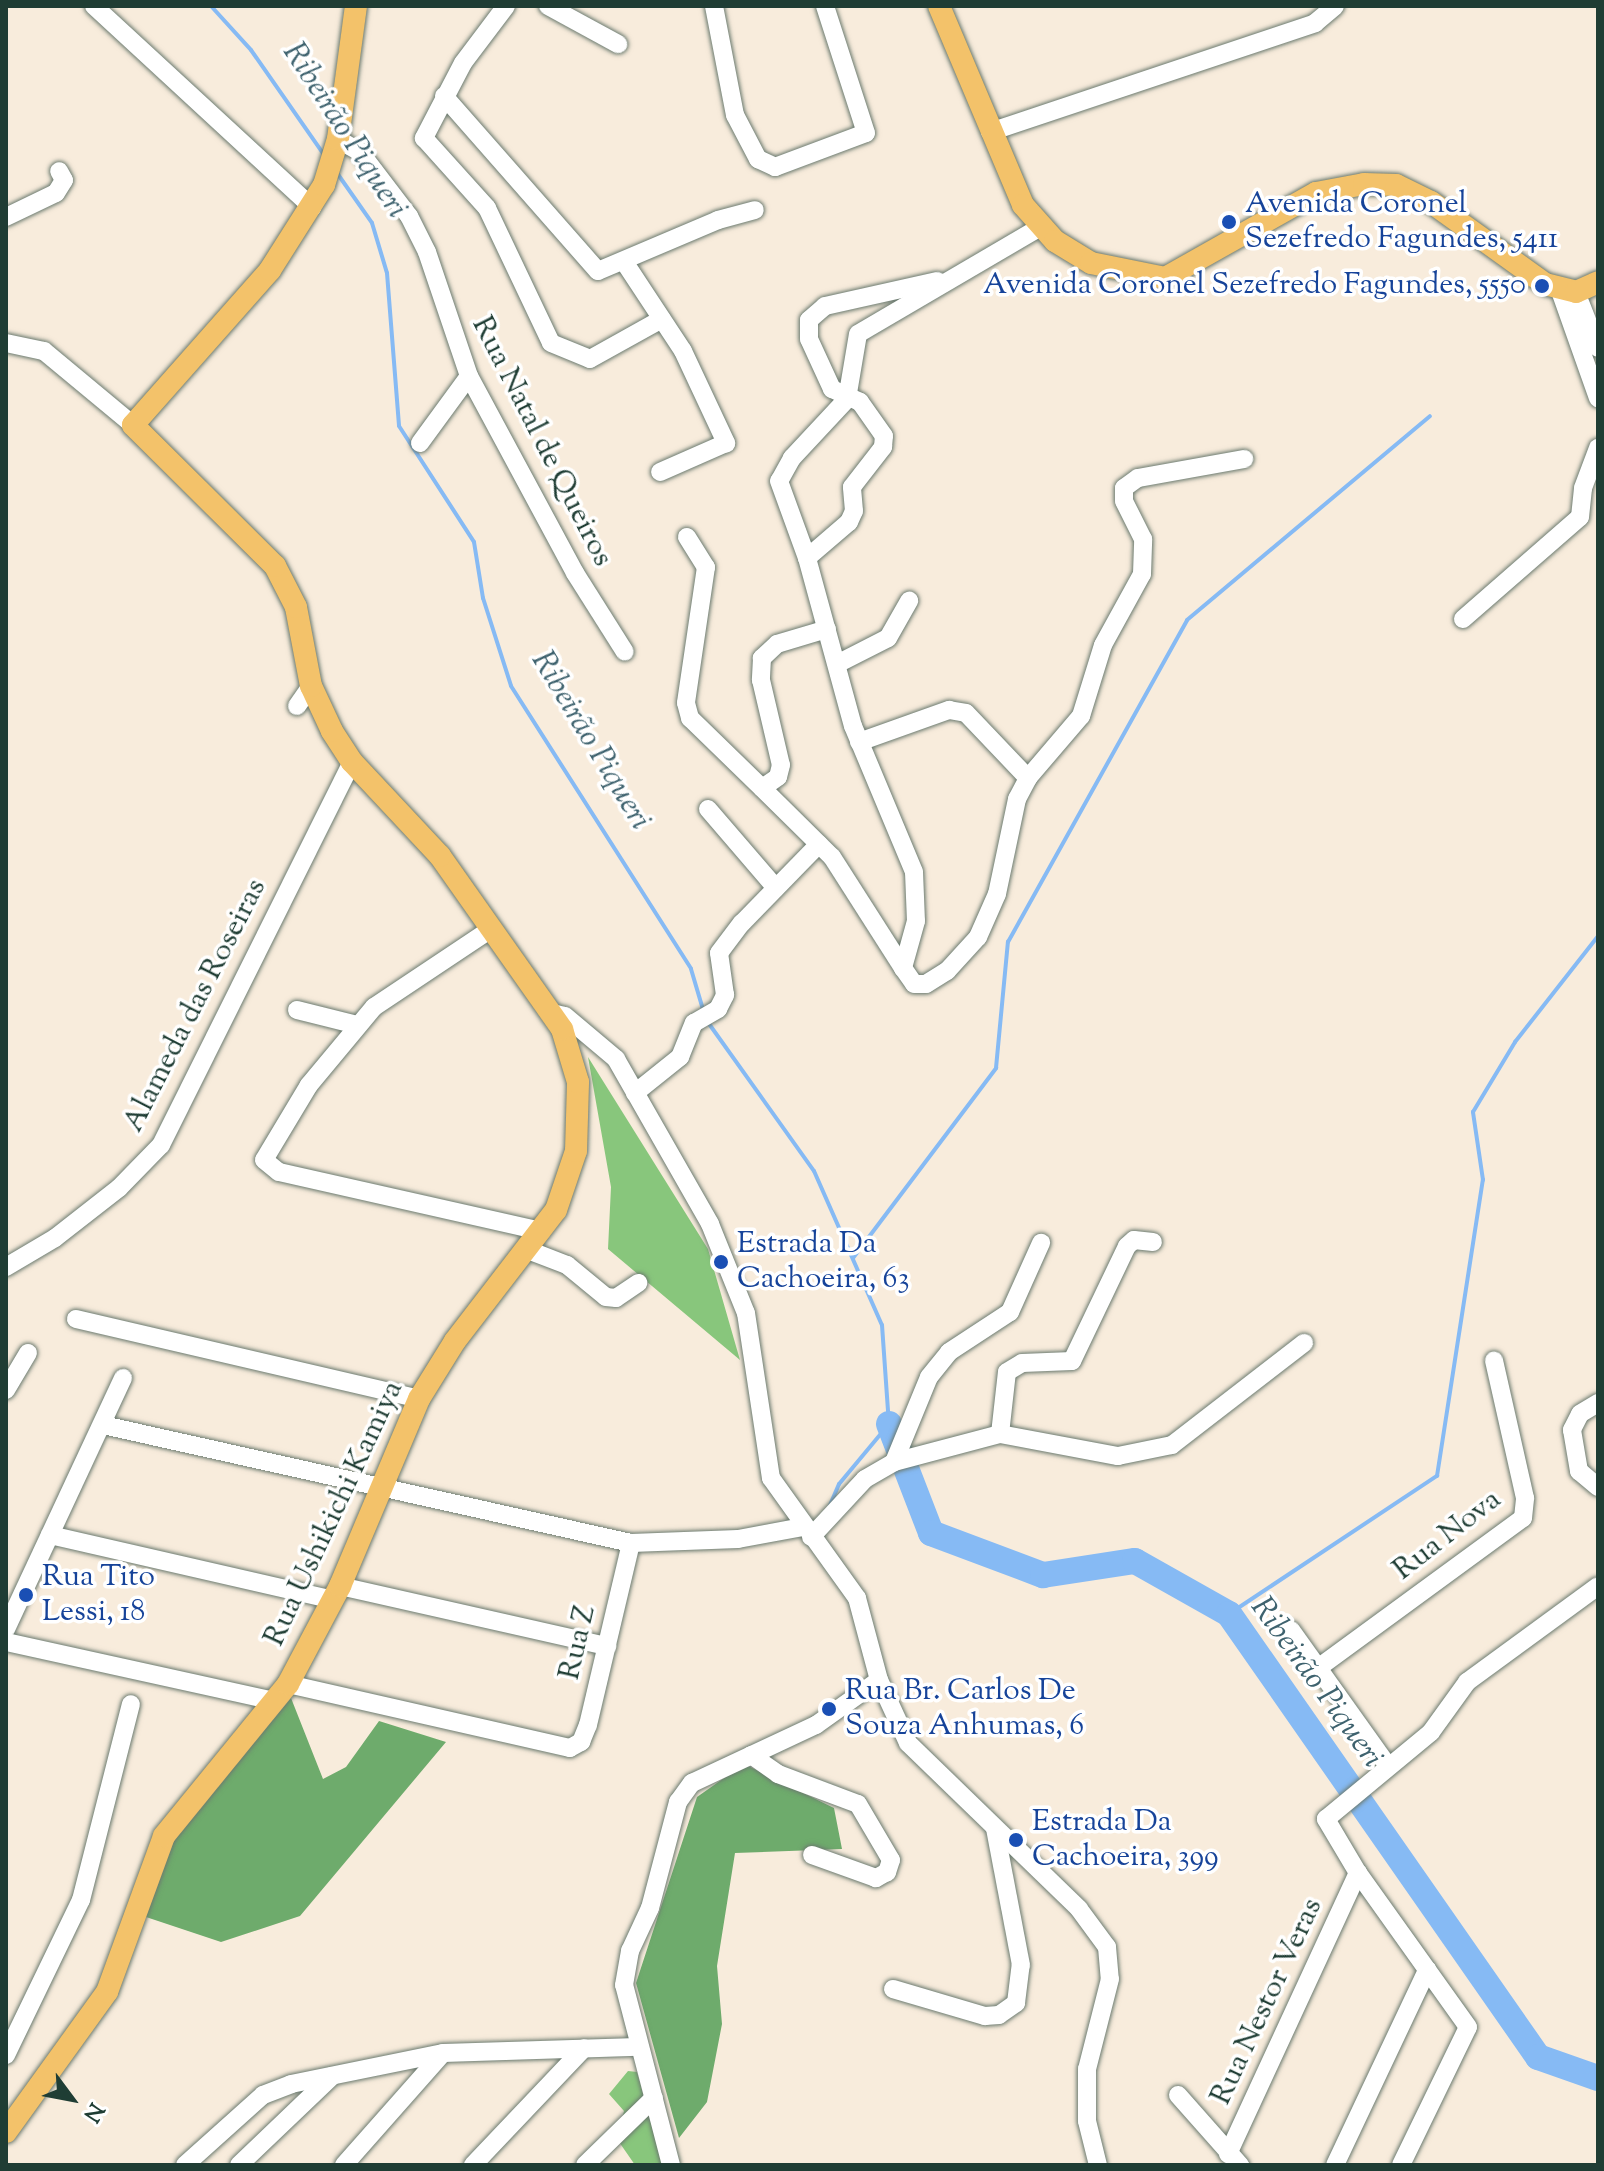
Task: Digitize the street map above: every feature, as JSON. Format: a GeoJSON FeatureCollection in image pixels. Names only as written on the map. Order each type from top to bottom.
{"type":"FeatureCollection","features":[{"type":"Feature","properties":{"kind":"main road"},"geometry":{"type":"LineString","coordinates":[[133,425],[270,270],[324,185],[337,143],[356,6]]}},
{"type":"Feature","properties":{"kind":"main road"},"geometry":{"type":"LineString","coordinates":[[939,6],[1023,205],[1042,226],[1091,263],[1165,278],[1316,193],[1364,184],[1396,185],[1431,202],[1533,278],[1567,290],[1598,282]]}},
{"type":"Feature","properties":{"kind":"main road","name":"Rua Ushikichi Kamiya"},"geometry":{"type":"LineString","coordinates":[[6,2132],[107,1992],[164,1836],[281,1693],[336,1593],[419,1399],[464,1329],[528,1250],[567,1187],[579,1113],[573,1056],[552,1013],[488,931],[440,856],[352,762],[311,686],[296,607],[275,566],[133,425]]}},
{"type":"Feature","properties":{"kind":"street"},"geometry":{"type":"LineString","coordinates":[[94,6],[312,207]]}},
{"type":"Feature","properties":{"kind":"street"},"geometry":{"type":"LineString","coordinates":[[506,6],[477,41],[444,96],[424,138],[487,208],[551,343],[590,359],[662,319]]}},
{"type":"Feature","properties":{"kind":"street"},"geometry":{"type":"LineString","coordinates":[[548,6],[618,44]]}},
{"type":"Feature","properties":{"kind":"street"},"geometry":{"type":"LineString","coordinates":[[714,6],[731,103],[763,163],[798,162],[866,133],[825,6]]}},
{"type":"Feature","properties":{"kind":"street"},"geometry":{"type":"LineString","coordinates":[[990,132],[1315,23],[1335,6]]}},
{"type":"Feature","properties":{"kind":"street"},"geometry":{"type":"LineString","coordinates":[[444,96],[564,227],[593,269],[604,272],[718,220],[755,210]]}},
{"type":"Feature","properties":{"kind":"street","name":"Rua Natal de Queiros"},"geometry":{"type":"LineString","coordinates":[[337,143],[360,152],[409,216],[469,376],[575,573],[625,652]]}},
{"type":"Feature","properties":{"kind":"street"},"geometry":{"type":"LineString","coordinates":[[6,217],[56,193],[64,180],[59,171]]}},
{"type":"Feature","properties":{"kind":"street"},"geometry":{"type":"LineString","coordinates":[[903,968],[916,921],[914,872],[859,742],[807,558],[779,481],[792,458],[847,399],[858,334],[1042,226]]}},
{"type":"Feature","properties":{"kind":"street"},"geometry":{"type":"LineString","coordinates":[[625,263],[683,351],[726,443],[660,472]]}},
{"type":"Feature","properties":{"kind":"street"},"geometry":{"type":"LineString","coordinates":[[807,558],[849,522],[854,511],[852,487],[883,447],[884,436],[860,402],[847,399],[832,389],[809,339],[809,320],[825,306],[956,277]]}},
{"type":"Feature","properties":{"kind":"street"},"geometry":{"type":"LineString","coordinates":[[1567,290],[1597,343]]}},
{"type":"Feature","properties":{"kind":"street"},"geometry":{"type":"LineString","coordinates":[[1567,290],[1598,398]]}},
{"type":"Feature","properties":{"kind":"street"},"geometry":{"type":"LineString","coordinates":[[6,343],[44,351],[133,425]]}},
{"type":"Feature","properties":{"kind":"street"},"geometry":{"type":"LineString","coordinates":[[420,443],[469,376]]}},
{"type":"Feature","properties":{"kind":"street"},"geometry":{"type":"LineString","coordinates":[[1463,619],[1580,517],[1583,488],[1598,448]]}},
{"type":"Feature","properties":{"kind":"street"},"geometry":{"type":"LineString","coordinates":[[687,537],[706,567],[686,703],[690,718],[819,844],[914,984],[926,984],[947,971],[978,937],[997,894],[1008,824],[1028,778],[1081,716],[1103,645],[1142,574],[1143,539],[1124,501],[1124,488],[1138,478],[1244,459]]}},
{"type":"Feature","properties":{"kind":"street"},"geometry":{"type":"LineString","coordinates":[[837,664],[888,638],[909,601]]}},
{"type":"Feature","properties":{"kind":"street"},"geometry":{"type":"LineString","coordinates":[[762,788],[778,777],[781,765],[761,680],[762,658],[777,644],[827,629]]}},
{"type":"Feature","properties":{"kind":"street"},"geometry":{"type":"LineString","coordinates":[[297,706],[311,686]]}},
{"type":"Feature","properties":{"kind":"street"},"geometry":{"type":"LineString","coordinates":[[859,742],[949,710],[966,713],[1028,778]]}},
{"type":"Feature","properties":{"kind":"street","name":"Alameda das Roseiras"},"geometry":{"type":"LineString","coordinates":[[6,1267],[55,1238],[119,1188],[161,1145],[352,762]]}},
{"type":"Feature","properties":{"kind":"street"},"geometry":{"type":"LineString","coordinates":[[708,809],[776,888]]}},
{"type":"Feature","properties":{"kind":"street"},"geometry":{"type":"LineString","coordinates":[[635,1093],[680,1057],[694,1023],[718,1009],[725,995],[719,953],[819,844]]}},
{"type":"Feature","properties":{"kind":"street"},"geometry":{"type":"LineString","coordinates":[[488,931],[401,986],[357,1025],[309,1085],[265,1155],[264,1165],[279,1172],[541,1231]]}},
{"type":"Feature","properties":{"kind":"street"},"geometry":{"type":"LineString","coordinates":[[297,1010],[357,1025]]}},
{"type":"Feature","properties":{"kind":"street"},"geometry":{"type":"LineString","coordinates":[[552,1013],[565,1016],[602,1045],[635,1093],[710,1224],[740,1289],[752,1341],[766,1458],[780,1497],[857,1598],[879,1680],[908,1743],[1079,1909],[1107,1947],[1110,1979],[1086,2081],[1087,2121],[1098,2165]]}},
{"type":"Feature","properties":{"kind":"street"},"geometry":{"type":"LineString","coordinates":[[1000,1434],[1007,1372],[1022,1363],[1072,1361],[1127,1246],[1134,1240],[1153,1242]]}},
{"type":"Feature","properties":{"kind":"street"},"geometry":{"type":"LineString","coordinates":[[894,1462],[929,1377],[949,1352],[1010,1312],[1041,1243]]}},
{"type":"Feature","properties":{"kind":"street"},"geometry":{"type":"LineString","coordinates":[[528,1250],[567,1265],[606,1297],[616,1298],[638,1283]]}},
{"type":"Feature","properties":{"kind":"street"},"geometry":{"type":"LineString","coordinates":[[76,1319],[419,1399]]}},
{"type":"Feature","properties":{"kind":"street"},"geometry":{"type":"LineString","coordinates":[[103,1425],[631,1543],[738,1539],[807,1532],[865,1479],[894,1462],[1000,1434],[1118,1456],[1142,1454],[1198,1430],[1304,1343]]}},
{"type":"Feature","properties":{"kind":"street"},"geometry":{"type":"LineString","coordinates":[[6,1390],[28,1353]]}},
{"type":"Feature","properties":{"kind":"street","name":"Rua Nova"},"geometry":{"type":"LineString","coordinates":[[1318,1668],[1523,1518],[1525,1498],[1494,1360]]}},
{"type":"Feature","properties":{"kind":"street"},"geometry":{"type":"LineString","coordinates":[[6,1629],[123,1378]]}},
{"type":"Feature","properties":{"kind":"street"},"geometry":{"type":"LineString","coordinates":[[1598,1403],[1580,1414],[1572,1430],[1579,1471],[1598,1487]]}},
{"type":"Feature","properties":{"kind":"street"},"geometry":{"type":"LineString","coordinates":[[50,1535],[607,1646]]}},
{"type":"Feature","properties":{"kind":"street","name":"Rua Z"},"geometry":{"type":"LineString","coordinates":[[281,1693],[570,1748],[581,1742],[588,1725],[631,1543]]}},
{"type":"Feature","properties":{"kind":"street"},"geometry":{"type":"LineString","coordinates":[[1401,2165],[1468,2027],[1358,1873],[1326,1819],[1431,1732],[1467,1682],[1598,1586]]}},
{"type":"Feature","properties":{"kind":"street"},"geometry":{"type":"LineString","coordinates":[[1291,1630],[1388,1766]]}},
{"type":"Feature","properties":{"kind":"street"},"geometry":{"type":"LineString","coordinates":[[6,1642],[281,1693]]}},
{"type":"Feature","properties":{"kind":"street"},"geometry":{"type":"LineString","coordinates":[[671,2165],[624,1985],[626,1965],[650,1908],[678,1802],[692,1783],[816,1725],[879,1680]]}},
{"type":"Feature","properties":{"kind":"street"},"geometry":{"type":"LineString","coordinates":[[6,2055],[81,1900],[131,1704]]}},
{"type":"Feature","properties":{"kind":"street"},"geometry":{"type":"LineString","coordinates":[[751,1755],[778,1774],[858,1804],[891,1860],[887,1872],[876,1878],[812,1855]]}},
{"type":"Feature","properties":{"kind":"street"},"geometry":{"type":"LineString","coordinates":[[893,1989],[985,2016],[999,2015],[1016,2003],[1021,1965],[995,1829]]}},
{"type":"Feature","properties":{"kind":"street","name":"Rua Nestor Veras"},"geometry":{"type":"LineString","coordinates":[[1234,2159],[1358,1873]]}},
{"type":"Feature","properties":{"kind":"street"},"geometry":{"type":"LineString","coordinates":[[1335,2165],[1427,1970]]}},
{"type":"Feature","properties":{"kind":"street"},"geometry":{"type":"LineString","coordinates":[[185,2165],[263,2095],[334,2074],[443,2053],[638,2047]]}},
{"type":"Feature","properties":{"kind":"street"},"geometry":{"type":"LineString","coordinates":[[473,2165],[584,2048]]}},
{"type":"Feature","properties":{"kind":"street"},"geometry":{"type":"LineString","coordinates":[[344,2165],[443,2053]]}},
{"type":"Feature","properties":{"kind":"street"},"geometry":{"type":"LineString","coordinates":[[239,2165],[334,2074]]}},
{"type":"Feature","properties":{"kind":"street"},"geometry":{"type":"LineString","coordinates":[[1178,2095],[1234,2159]]}},
{"type":"Feature","properties":{"kind":"street"},"geometry":{"type":"LineString","coordinates":[[585,2165],[654,2098]]}},
{"type":"Feature","properties":{"kind":"green space"},"geometry":{"type":"Polygon","coordinates":[[[588,1057],[708,1249],[740,1360],[608,1249],[611,1187],[588,1057]]]}},
{"type":"Feature","properties":{"kind":"green space"},"geometry":{"type":"Polygon","coordinates":[[[291,1698],[323,1779],[346,1767],[379,1721],[446,1742],[300,1916],[221,1942],[134,1913],[179,1831],[291,1698]]]}},
{"type":"Feature","properties":{"kind":"green space"},"geometry":{"type":"Polygon","coordinates":[[[744,1764],[834,1808],[842,1849],[735,1853],[717,1966],[722,2024],[707,2102],[679,2138],[636,1983],[697,1797],[744,1764]]]}},
{"type":"Feature","properties":{"kind":"green space"},"geometry":{"type":"Polygon","coordinates":[[[628,2071],[637,2072],[663,2165],[635,2165],[617,2139],[624,2111],[609,2094],[628,2071]]]}},
{"type":"Feature","properties":{"kind":"waterway","name":"Ribeirão Piqueri"},"geometry":{"type":"LineString","coordinates":[[211,6],[251,50],[325,156]]}},
{"type":"Feature","properties":{"kind":"waterway","name":"Ribeirão Piqueri"},"geometry":{"type":"LineString","coordinates":[[337,173],[372,223],[387,273],[399,426],[474,542],[483,598],[511,686],[691,969],[704,1013]]}},
{"type":"Feature","properties":{"kind":"waterway"},"geometry":{"type":"LineString","coordinates":[[853,1258],[996,1068],[1008,942],[1187,620],[1430,416]]}},
{"type":"Feature","properties":{"kind":"waterway"},"geometry":{"type":"LineString","coordinates":[[1229,1614],[1437,1476],[1483,1180],[1473,1112],[1515,1042],[1598,936]]}},
{"type":"Feature","properties":{"kind":"waterway","name":"Ribeirão Piqueri"},"geometry":{"type":"LineString","coordinates":[[707,1021],[814,1171],[882,1325],[889,1424],[839,1484],[829,1507]]}},
{"type":"Feature","properties":{"kind":"waterway","name":"Ribeirão Piqueri"},"geometry":{"type":"LineString","coordinates":[[889,1424],[931,1533],[1043,1575],[1135,1561],[1229,1614],[1538,2057],[1598,2078]]}},
{"type":"Feature","properties":{"kind":"place","name":"Avenida Coronel Sezefredo Fagundes, 5411"},"geometry":{"type":"Point","coordinates":[1229,222]}},
{"type":"Feature","properties":{"kind":"place","name":"Avenida Coronel Sezefredo Fagundes, 5550"},"geometry":{"type":"Point","coordinates":[1542,286]}},
{"type":"Feature","properties":{"kind":"place","name":"Estrada Da Cachoeira, 63"},"geometry":{"type":"Point","coordinates":[721,1262]}},
{"type":"Feature","properties":{"kind":"place","name":"Rua Tito Lessi, 18"},"geometry":{"type":"Point","coordinates":[26,1595]}},
{"type":"Feature","properties":{"kind":"place","name":"Rua Br. Carlos De Souza Anhumas, 6"},"geometry":{"type":"Point","coordinates":[829,1709]}},
{"type":"Feature","properties":{"kind":"place","name":"Estrada Da Cachoeira, 399"},"geometry":{"type":"Point","coordinates":[1016,1840]}}]}
